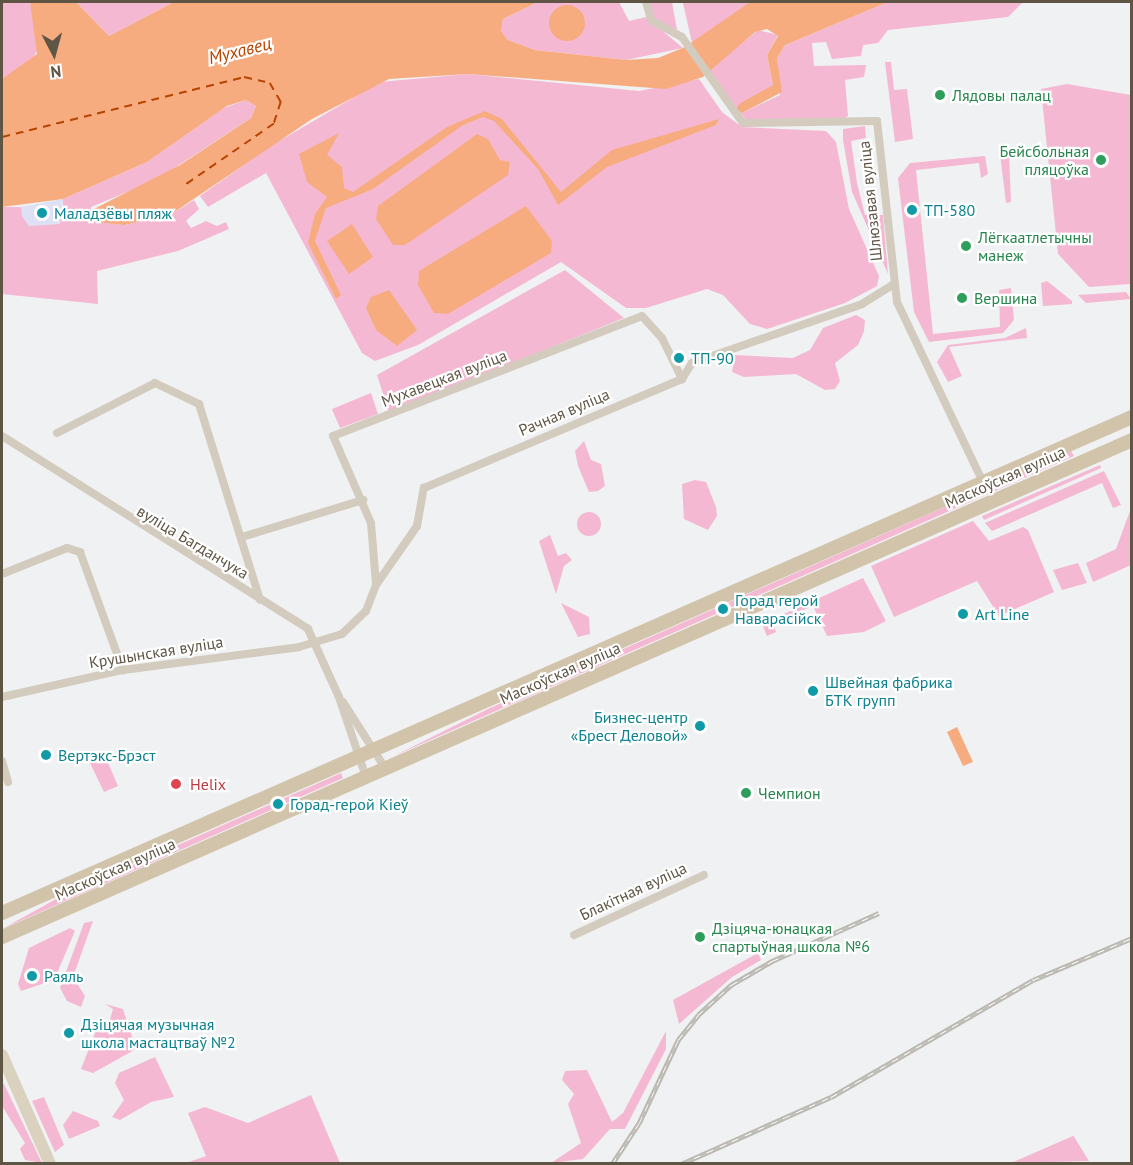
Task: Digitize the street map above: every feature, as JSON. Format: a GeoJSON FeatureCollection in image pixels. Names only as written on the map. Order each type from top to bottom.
{"type":"FeatureCollection","features":[{"type":"Feature","properties":{"kind":"main road","name":"Маскоўская вуліца"},"geometry":{"type":"LineString","coordinates":[[2,914],[1131,417]]}},
{"type":"Feature","properties":{"kind":"main road"},"geometry":{"type":"LineString","coordinates":[[1115,424],[1110,434],[1127,442]]}},
{"type":"Feature","properties":{"kind":"main road","name":"Маскоўская вуліца"},"geometry":{"type":"LineString","coordinates":[[2,937],[1127,442]]}},
{"type":"Feature","properties":{"kind":"main road"},"geometry":{"type":"LineString","coordinates":[[1066,445],[1079,453],[1076,464]]}},
{"type":"Feature","properties":{"kind":"main road"},"geometry":{"type":"LineString","coordinates":[[2,1054],[50,1164]]}},
{"type":"Feature","properties":{"kind":"street","name":"Шлюзавая вуліца"},"geometry":{"type":"LineString","coordinates":[[646,2],[651,20],[684,41],[706,76],[743,123],[877,121],[897,302],[983,482]]}},
{"type":"Feature","properties":{"kind":"street","name":"Рачная вуліца"},"geometry":{"type":"LineString","coordinates":[[317,644],[354,626],[376,585],[417,526],[424,488],[682,379],[692,363],[862,304],[894,284]]}},
{"type":"Feature","properties":{"kind":"street","name":"Мухавецкая вуліца"},"geometry":{"type":"LineString","coordinates":[[376,585],[377,548],[363,500],[333,436],[642,316],[662,338],[682,379]]}},
{"type":"Feature","properties":{"kind":"street"},"geometry":{"type":"LineString","coordinates":[[57,433],[155,383],[200,404],[260,600]]}},
{"type":"Feature","properties":{"kind":"street","name":"вуліца Багданчука"},"geometry":{"type":"LineString","coordinates":[[2,436],[308,629],[317,644],[339,697],[366,777]]}},
{"type":"Feature","properties":{"kind":"street"},"geometry":{"type":"LineString","coordinates":[[242,537],[363,500]]}},
{"type":"Feature","properties":{"kind":"street"},"geometry":{"type":"LineString","coordinates":[[2,574],[67,548],[80,552],[123,670]]}},
{"type":"Feature","properties":{"kind":"street","name":"Крушынская вуліца"},"geometry":{"type":"LineString","coordinates":[[2,697],[123,670],[317,644]]}},
{"type":"Feature","properties":{"kind":"street","name":"вуліца Багданчука"},"geometry":{"type":"LineString","coordinates":[[339,697],[376,749],[385,768]]}},
{"type":"Feature","properties":{"kind":"street"},"geometry":{"type":"LineString","coordinates":[[2,761],[8,782]]}},
{"type":"Feature","properties":{"kind":"street","name":"Блакітная вуліца"},"geometry":{"type":"LineString","coordinates":[[574,935],[704,875]]}},
{"type":"Feature","properties":{"kind":"shaded area"},"geometry":{"type":"Polygon","coordinates":[[[2,2],[30,2],[40,45],[30,64],[2,79],[2,2]]]}},
{"type":"Feature","properties":{"kind":"shaded area"},"geometry":{"type":"Polygon","coordinates":[[[76,2],[174,2],[109,36],[76,2]]]}},
{"type":"Feature","properties":{"kind":"shaded area"},"geometry":{"type":"Polygon","coordinates":[[[538,2],[619,2],[629,21],[646,17],[683,48],[626,60],[535,50],[508,40],[501,31],[503,19],[538,2]]]}},
{"type":"Feature","properties":{"kind":"shaded area"},"geometry":{"type":"Polygon","coordinates":[[[649,2],[672,2],[677,30],[654,19],[649,2]]]}},
{"type":"Feature","properties":{"kind":"shaded area"},"geometry":{"type":"Polygon","coordinates":[[[750,2],[723,25],[692,43],[683,3],[750,2]]]}},
{"type":"Feature","properties":{"kind":"shaded area"},"geometry":{"type":"Polygon","coordinates":[[[888,2],[1023,2],[1008,17],[888,30],[878,43],[863,45],[861,56],[832,59],[826,42],[812,43],[814,66],[866,65],[864,77],[845,80],[848,116],[843,119],[746,120],[708,70],[758,30],[778,35],[767,55],[773,85],[742,113],[780,95],[777,58],[785,45],[888,2]]]}},
{"type":"Feature","properties":{"kind":"shaded area"},"geometry":{"type":"Polygon","coordinates":[[[885,62],[891,62],[894,90],[907,89],[913,139],[895,142],[885,62]]]}},
{"type":"Feature","properties":{"kind":"shaded area"},"geometry":{"type":"Polygon","coordinates":[[[468,74],[639,91],[699,79],[722,112],[742,127],[826,131],[836,142],[849,209],[879,276],[877,286],[845,303],[767,329],[750,324],[723,295],[707,289],[646,308],[626,308],[561,262],[418,345],[375,361],[362,353],[266,173],[208,207],[200,196],[269,147],[380,82],[468,74]]]}},
{"type":"Feature","properties":{"kind":"shaded area"},"geometry":{"type":"Polygon","coordinates":[[[1067,84],[1131,95],[1131,284],[1089,287],[1058,254],[1041,89],[1067,84]]]}},
{"type":"Feature","properties":{"kind":"shaded area"},"geometry":{"type":"Polygon","coordinates":[[[246,100],[256,106],[251,118],[156,180],[91,207],[93,221],[124,225],[170,215],[194,200],[199,209],[186,221],[191,228],[206,221],[217,226],[226,222],[229,229],[178,251],[97,271],[98,304],[2,294],[2,207],[21,207],[30,226],[63,209],[63,199],[147,162],[224,108],[246,100]]]}},
{"type":"Feature","properties":{"kind":"shaded area"},"geometry":{"type":"Polygon","coordinates":[[[865,126],[866,138],[851,141],[857,183],[865,215],[883,215],[888,274],[852,192],[843,140],[843,129],[865,126]]]}},
{"type":"Feature","properties":{"kind":"shaded area"},"geometry":{"type":"Polygon","coordinates":[[[1000,154],[1009,154],[1011,202],[1006,203],[1000,154]]]}},
{"type":"Feature","properties":{"kind":"shaded area"},"geometry":{"type":"Polygon","coordinates":[[[985,156],[988,174],[981,178],[979,163],[916,170],[933,334],[1000,327],[999,290],[1011,288],[1014,320],[1003,333],[929,342],[914,312],[898,178],[910,163],[985,156]]]}},
{"type":"Feature","properties":{"kind":"shaded area"},"geometry":{"type":"Polygon","coordinates":[[[565,270],[624,318],[389,412],[377,375],[565,270]]]}},
{"type":"Feature","properties":{"kind":"shaded area"},"geometry":{"type":"Polygon","coordinates":[[[1047,281],[1072,301],[1072,304],[1043,306],[1041,283],[1047,281]]]}},
{"type":"Feature","properties":{"kind":"shaded area"},"geometry":{"type":"Polygon","coordinates":[[[1126,292],[1131,299],[1086,303],[1078,295],[1126,292]]]}},
{"type":"Feature","properties":{"kind":"shaded area"},"geometry":{"type":"Polygon","coordinates":[[[856,315],[865,320],[864,331],[858,345],[835,363],[840,381],[835,389],[825,390],[796,374],[744,377],[732,372],[735,355],[793,358],[810,350],[823,328],[856,315]]]}},
{"type":"Feature","properties":{"kind":"shaded area"},"geometry":{"type":"Polygon","coordinates":[[[1026,328],[1027,338],[949,347],[962,376],[948,382],[937,362],[948,345],[1005,338],[1026,328]]]}},
{"type":"Feature","properties":{"kind":"shaded area"},"geometry":{"type":"Polygon","coordinates":[[[371,393],[378,414],[340,428],[332,409],[371,393]]]}},
{"type":"Feature","properties":{"kind":"shaded area"},"geometry":{"type":"Polygon","coordinates":[[[584,441],[591,460],[601,464],[605,486],[598,491],[589,492],[578,466],[575,451],[584,441]]]}},
{"type":"Feature","properties":{"kind":"shaded area"},"geometry":{"type":"Polygon","coordinates":[[[1071,451],[1074,456],[394,756],[490,708],[1071,451]]]}},
{"type":"Feature","properties":{"kind":"shaded area"},"geometry":{"type":"Polygon","coordinates":[[[1100,465],[1101,468],[984,520],[982,516],[1100,465]]]}},
{"type":"Feature","properties":{"kind":"shaded area"},"geometry":{"type":"Polygon","coordinates":[[[1104,471],[1121,505],[1113,508],[1102,483],[992,531],[985,523],[1104,471]]]}},
{"type":"Feature","properties":{"kind":"shaded area"},"geometry":{"type":"Polygon","coordinates":[[[695,480],[706,482],[716,507],[717,516],[708,530],[684,519],[682,484],[695,480]]]}},
{"type":"Feature","properties":{"kind":"shaded area"},"geometry":{"type":"Polygon","coordinates":[[[1131,508],[1131,565],[1093,582],[1086,563],[1116,549],[1131,508]]]}},
{"type":"Feature","properties":{"kind":"shaded area"},"geometry":{"type":"Polygon","coordinates":[[[589,512],[598,515],[601,524],[598,533],[589,536],[580,533],[577,524],[580,515],[589,512]]]}},
{"type":"Feature","properties":{"kind":"shaded area"},"geometry":{"type":"Polygon","coordinates":[[[973,521],[989,541],[1023,527],[1028,530],[1054,592],[999,616],[977,581],[894,617],[871,566],[973,521]]]}},
{"type":"Feature","properties":{"kind":"shaded area"},"geometry":{"type":"Polygon","coordinates":[[[550,535],[558,556],[566,553],[572,560],[564,566],[556,594],[539,541],[550,535]]]}},
{"type":"Feature","properties":{"kind":"shaded area"},"geometry":{"type":"Polygon","coordinates":[[[1078,563],[1087,583],[1062,590],[1053,570],[1078,563]]]}},
{"type":"Feature","properties":{"kind":"shaded area"},"geometry":{"type":"Polygon","coordinates":[[[863,578],[886,621],[864,632],[827,636],[813,606],[773,623],[776,632],[767,636],[762,624],[863,578]]]}},
{"type":"Feature","properties":{"kind":"shaded area"},"geometry":{"type":"Polygon","coordinates":[[[561,603],[589,617],[590,634],[578,637],[561,603]]]}},
{"type":"Feature","properties":{"kind":"shaded area"},"geometry":{"type":"Polygon","coordinates":[[[105,756],[118,786],[104,792],[90,763],[105,756]]]}},
{"type":"Feature","properties":{"kind":"shaded area"},"geometry":{"type":"Polygon","coordinates":[[[341,773],[343,778],[2,929],[58,898],[341,773]]]}},
{"type":"Feature","properties":{"kind":"shaded area"},"geometry":{"type":"Polygon","coordinates":[[[93,921],[73,977],[85,996],[81,1007],[67,1001],[60,988],[84,923],[93,921]]]}},
{"type":"Feature","properties":{"kind":"shaded area"},"geometry":{"type":"Polygon","coordinates":[[[70,928],[75,931],[54,980],[21,991],[18,984],[29,948],[70,928]]]}},
{"type":"Feature","properties":{"kind":"shaded area"},"geometry":{"type":"Polygon","coordinates":[[[758,953],[761,960],[732,977],[679,1024],[673,1000],[758,953]]]}},
{"type":"Feature","properties":{"kind":"shaded area"},"geometry":{"type":"Polygon","coordinates":[[[105,1004],[123,1009],[136,1049],[93,1073],[81,1069],[100,1020],[109,1023],[113,1009],[105,1004]]]}},
{"type":"Feature","properties":{"kind":"shaded area"},"geometry":{"type":"Polygon","coordinates":[[[666,1031],[666,1049],[625,1129],[610,1129],[583,1159],[551,1163],[581,1143],[568,1104],[574,1094],[562,1080],[565,1071],[587,1070],[612,1122],[623,1113],[666,1031]]]}},
{"type":"Feature","properties":{"kind":"shaded area"},"geometry":{"type":"Polygon","coordinates":[[[155,1057],[174,1097],[151,1102],[120,1120],[112,1117],[124,1100],[115,1083],[119,1073],[155,1057]]]}},
{"type":"Feature","properties":{"kind":"shaded area"},"geometry":{"type":"Polygon","coordinates":[[[2,1083],[42,1163],[25,1160],[20,1149],[25,1143],[2,1106],[2,1083]]]}},
{"type":"Feature","properties":{"kind":"shaded area"},"geometry":{"type":"Polygon","coordinates":[[[311,1095],[340,1163],[186,1163],[206,1156],[188,1113],[205,1107],[248,1123],[311,1095]]]}},
{"type":"Feature","properties":{"kind":"shaded area"},"geometry":{"type":"Polygon","coordinates":[[[44,1097],[64,1145],[55,1152],[32,1101],[44,1097]]]}},
{"type":"Feature","properties":{"kind":"shaded area"},"geometry":{"type":"Polygon","coordinates":[[[73,1111],[98,1121],[100,1126],[69,1139],[63,1125],[73,1111]]]}},
{"type":"Feature","properties":{"kind":"shaded area"},"geometry":{"type":"Polygon","coordinates":[[[1073,1136],[1089,1161],[1011,1163],[1073,1136]]]}},
{"type":"Feature","properties":{"kind":"sand","name":"Маладзёвы пляж"},"geometry":{"type":"Polygon","coordinates":[[[63,199],[60,224],[29,226],[22,216],[21,207],[63,199]]]}},
{"type":"Feature","properties":{"kind":"water","name":"Мухавец"},"geometry":{"type":"Polygon","coordinates":[[[30,2],[76,2],[109,36],[174,2],[538,2],[503,19],[501,31],[508,40],[535,50],[626,60],[658,58],[685,47],[750,2],[888,2],[785,45],[777,58],[782,92],[742,113],[736,109],[739,104],[773,85],[767,55],[778,36],[767,29],[755,32],[703,77],[666,89],[468,74],[389,79],[312,119],[170,215],[124,225],[97,222],[88,212],[180,165],[251,118],[256,106],[246,100],[227,106],[147,162],[63,199],[2,207],[2,79],[37,54],[30,2]]]}},
{"type":"Feature","properties":{"kind":"water"},"geometry":{"type":"Polygon","coordinates":[[[567,5],[580,10],[585,23],[580,36],[567,41],[554,36],[549,23],[554,10],[567,5]]]}},
{"type":"Feature","properties":{"kind":"water"},"geometry":{"type":"Polygon","coordinates":[[[485,111],[502,119],[561,192],[612,150],[719,119],[716,125],[607,167],[558,205],[538,169],[494,121],[483,117],[463,125],[373,189],[326,208],[315,241],[341,295],[336,299],[308,243],[315,214],[327,197],[307,182],[299,154],[339,133],[327,155],[342,167],[344,188],[353,192],[447,127],[485,111]]]}},
{"type":"Feature","properties":{"kind":"water"},"geometry":{"type":"Polygon","coordinates":[[[477,134],[488,139],[500,160],[510,162],[508,175],[405,245],[393,245],[376,219],[378,206],[477,134]]]}},
{"type":"Feature","properties":{"kind":"water"},"geometry":{"type":"Polygon","coordinates":[[[526,206],[552,241],[551,253],[448,314],[434,313],[418,285],[419,271],[526,206]]]}},
{"type":"Feature","properties":{"kind":"water"},"geometry":{"type":"Polygon","coordinates":[[[352,224],[373,257],[349,274],[327,241],[352,224]]]}},
{"type":"Feature","properties":{"kind":"water"},"geometry":{"type":"Polygon","coordinates":[[[389,290],[417,330],[397,346],[376,330],[366,308],[371,297],[389,290]]]}},
{"type":"Feature","properties":{"kind":"water"},"geometry":{"type":"Polygon","coordinates":[[[957,727],[973,762],[963,766],[947,732],[957,727]]]}},
{"type":"Feature","properties":{"kind":"ferry route"},"geometry":{"type":"LineString","coordinates":[[2,137],[244,77],[270,83],[281,102],[274,124],[184,186]]}},
{"type":"Feature","properties":{"kind":"railway"},"geometry":{"type":"LineString","coordinates":[[612,1164],[639,1123],[678,1040],[698,1015],[731,985],[772,961],[879,913]]}},
{"type":"Feature","properties":{"kind":"railway"},"geometry":{"type":"LineString","coordinates":[[681,1164],[831,1097],[1033,980],[1132,938]]}},
{"type":"Feature","properties":{"kind":"place","name":"Лядовы палац"},"geometry":{"type":"Point","coordinates":[940,95]}},
{"type":"Feature","properties":{"kind":"place","name":"Бейсбольная пляцоўка"},"geometry":{"type":"Point","coordinates":[1101,160]}},
{"type":"Feature","properties":{"kind":"place","name":"ТП-580"},"geometry":{"type":"Point","coordinates":[912,210]}},
{"type":"Feature","properties":{"kind":"place","name":"Маладзёвы пляж"},"geometry":{"type":"Point","coordinates":[42,213]}},
{"type":"Feature","properties":{"kind":"place","name":"Лёгкаатлетычны манеж"},"geometry":{"type":"Point","coordinates":[966,246]}},
{"type":"Feature","properties":{"kind":"place","name":"Вершина"},"geometry":{"type":"Point","coordinates":[962,298]}},
{"type":"Feature","properties":{"kind":"place","name":"ТП-90"},"geometry":{"type":"Point","coordinates":[679,358]}},
{"type":"Feature","properties":{"kind":"place","name":"Горад герой Наварасійск"},"geometry":{"type":"Point","coordinates":[723,609]}},
{"type":"Feature","properties":{"kind":"place","name":"Art Line"},"geometry":{"type":"Point","coordinates":[963,614]}},
{"type":"Feature","properties":{"kind":"place","name":"Швейная фабрика БТК групп"},"geometry":{"type":"Point","coordinates":[813,691]}},
{"type":"Feature","properties":{"kind":"place","name":"Бизнес-центр «Брест Деловой»"},"geometry":{"type":"Point","coordinates":[700,726]}},
{"type":"Feature","properties":{"kind":"place","name":"Вертэкс-Брэст"},"geometry":{"type":"Point","coordinates":[46,755]}},
{"type":"Feature","properties":{"kind":"place","name":"Helix"},"geometry":{"type":"Point","coordinates":[176,784]}},
{"type":"Feature","properties":{"kind":"place","name":"Чемпион"},"geometry":{"type":"Point","coordinates":[746,793]}},
{"type":"Feature","properties":{"kind":"place","name":"Горад-герой Кіеў"},"geometry":{"type":"Point","coordinates":[278,804]}},
{"type":"Feature","properties":{"kind":"place","name":"Дзіцяча-юнацкая спартыўная школа №6"},"geometry":{"type":"Point","coordinates":[700,937]}},
{"type":"Feature","properties":{"kind":"place","name":"Раяль"},"geometry":{"type":"Point","coordinates":[32,976]}},
{"type":"Feature","properties":{"kind":"place","name":"Дзіцячая музычная школа мастацтваў №2"},"geometry":{"type":"Point","coordinates":[69,1033]}}]}
